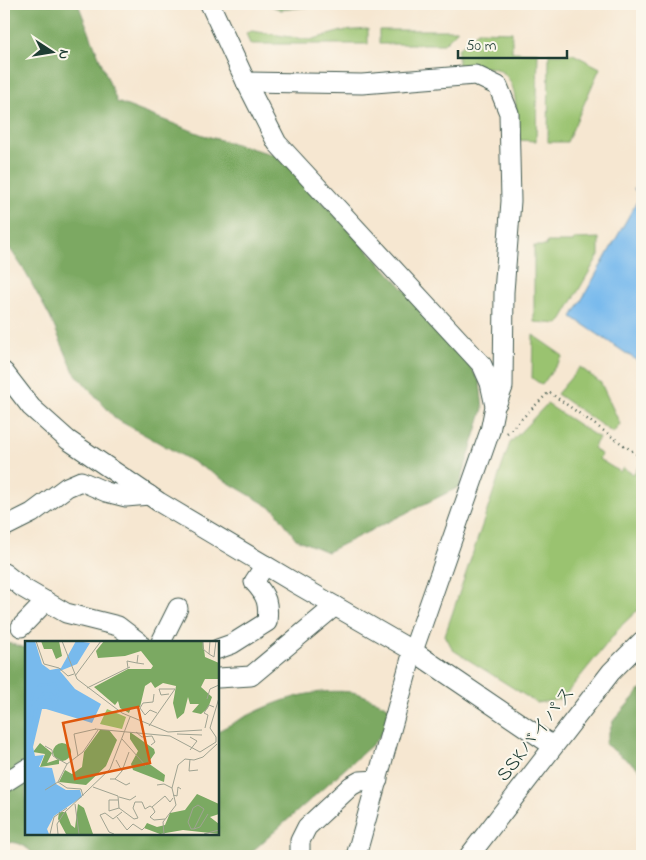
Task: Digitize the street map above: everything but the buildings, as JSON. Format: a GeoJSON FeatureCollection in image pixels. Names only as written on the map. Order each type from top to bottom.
{"type":"FeatureCollection","features":[{"type":"Feature","properties":{"kind":"street"},"geometry":{"type":"LineString","coordinates":[[210,4],[277,143],[482,365],[490,383],[495,406]]}},
{"type":"Feature","properties":{"kind":"street"},"geometry":{"type":"LineString","coordinates":[[246,82],[362,84],[475,75],[498,86],[509,113],[511,201],[504,292],[503,387],[495,406],[490,431],[413,651],[356,856]]}},
{"type":"Feature","properties":{"kind":"street"},"geometry":{"type":"LineString","coordinates":[[482,365],[504,336]]}},
{"type":"Feature","properties":{"kind":"street"},"geometry":{"type":"LineString","coordinates":[[4,372],[31,407],[68,440],[149,495],[413,651],[553,746]]}},
{"type":"Feature","properties":{"kind":"street"},"geometry":{"type":"LineString","coordinates":[[4,527],[32,513],[67,487],[80,481],[106,492],[126,497],[149,495]]}},
{"type":"Feature","properties":{"kind":"street"},"geometry":{"type":"LineString","coordinates":[[219,650],[232,644],[268,622],[269,610],[265,594],[254,582],[265,565]]}},
{"type":"Feature","properties":{"kind":"street"},"geometry":{"type":"LineString","coordinates":[[4,573],[23,588],[66,613],[118,626],[138,641]]}},
{"type":"Feature","properties":{"kind":"street"},"geometry":{"type":"LineString","coordinates":[[21,627],[46,601]]}},
{"type":"Feature","properties":{"kind":"street"},"geometry":{"type":"LineString","coordinates":[[219,678],[251,676],[336,606]]}},
{"type":"Feature","properties":{"kind":"street"},"geometry":{"type":"LineString","coordinates":[[162,641],[178,608]]}},
{"type":"Feature","properties":{"kind":"street","name":"SSKバイパス"},"geometry":{"type":"LineString","coordinates":[[469,856],[611,672],[642,641]]}},
{"type":"Feature","properties":{"kind":"street"},"geometry":{"type":"LineString","coordinates":[[4,783],[25,770]]}},
{"type":"Feature","properties":{"kind":"street"},"geometry":{"type":"LineString","coordinates":[[300,856],[300,841],[307,828],[351,786],[360,781],[378,780]]}},
{"type":"Feature","properties":{"kind":"path"},"geometry":{"type":"LineString","coordinates":[[505,435],[549,392],[642,458]]}},
{"type":"Feature","properties":{"kind":"green space"},"geometry":{"type":"Polygon","coordinates":[[[4,4],[78,4],[117,102],[203,135],[275,155],[296,173],[458,347],[480,382],[483,409],[459,487],[327,552],[296,539],[275,510],[116,419],[74,372],[50,317],[23,268],[4,240],[4,4]]]}},
{"type":"Feature","properties":{"kind":"green space"},"geometry":{"type":"Polygon","coordinates":[[[267,4],[330,4],[281,10],[267,4]]]}},
{"type":"Feature","properties":{"kind":"green space"},"geometry":{"type":"Polygon","coordinates":[[[368,29],[368,44],[250,44],[246,33],[252,31],[310,40],[342,31],[368,29]]]}},
{"type":"Feature","properties":{"kind":"green space"},"geometry":{"type":"Polygon","coordinates":[[[379,30],[458,30],[444,44],[379,44],[379,30]]]}},
{"type":"Feature","properties":{"kind":"green space"},"geometry":{"type":"Polygon","coordinates":[[[478,31],[512,32],[512,52],[538,53],[536,141],[516,140],[516,109],[513,88],[509,79],[502,72],[489,67],[458,67],[458,49],[478,31]]]}},
{"type":"Feature","properties":{"kind":"green space"},"geometry":{"type":"Polygon","coordinates":[[[549,54],[573,54],[600,68],[567,142],[548,142],[549,54]]]}},
{"type":"Feature","properties":{"kind":"green space"},"geometry":{"type":"Polygon","coordinates":[[[599,238],[599,255],[559,324],[534,322],[534,246],[546,246],[547,242],[573,242],[574,239],[599,238]]]}},
{"type":"Feature","properties":{"kind":"green space"},"geometry":{"type":"Polygon","coordinates":[[[533,335],[563,356],[542,385],[532,378],[533,335]]]}},
{"type":"Feature","properties":{"kind":"green space"},"geometry":{"type":"Polygon","coordinates":[[[580,367],[601,383],[620,424],[613,433],[557,394],[580,367]]]}},
{"type":"Feature","properties":{"kind":"green space"},"geometry":{"type":"Polygon","coordinates":[[[547,404],[599,438],[593,448],[601,454],[599,459],[620,472],[623,468],[633,474],[640,465],[642,467],[642,606],[622,625],[562,699],[537,703],[453,650],[445,635],[510,443],[547,404]]]}},
{"type":"Feature","properties":{"kind":"green space"},"geometry":{"type":"Polygon","coordinates":[[[4,642],[25,648],[25,835],[219,835],[219,730],[250,714],[282,701],[298,696],[333,691],[352,692],[370,698],[388,707],[394,719],[374,743],[247,856],[35,856],[21,845],[13,842],[4,843],[4,642]]]}},
{"type":"Feature","properties":{"kind":"green space"},"geometry":{"type":"Polygon","coordinates":[[[642,688],[642,771],[605,744],[613,721],[642,688]]]}},
{"type":"Feature","properties":{"kind":"water"},"geometry":{"type":"Polygon","coordinates":[[[642,174],[642,364],[572,317],[640,196],[634,189],[642,174]]]}}]}
